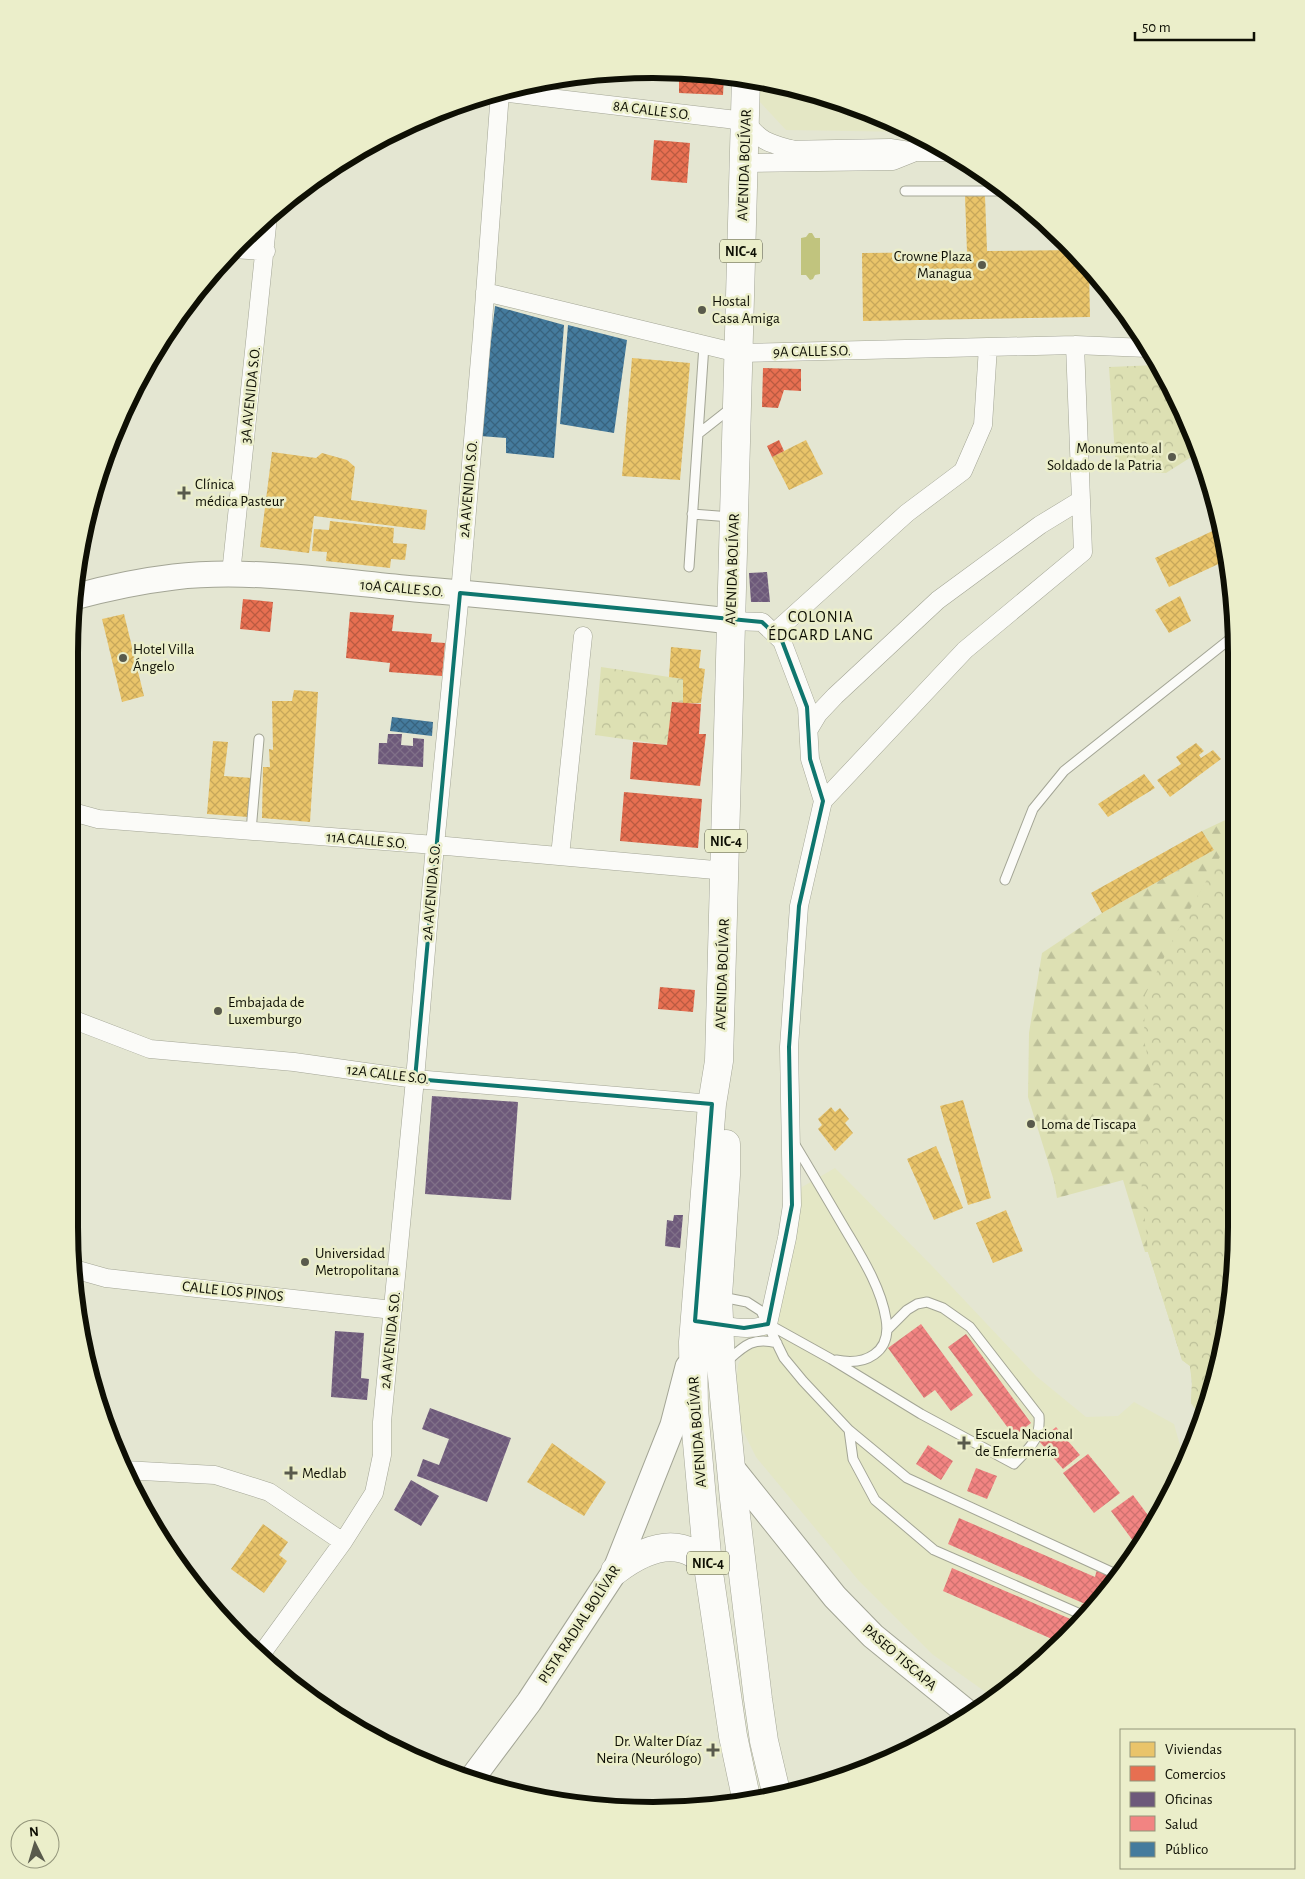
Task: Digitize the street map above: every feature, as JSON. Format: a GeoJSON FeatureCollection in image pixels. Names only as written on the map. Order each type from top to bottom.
{"type":"FeatureCollection","features":[{"type":"Feature","properties":{"kind":"highway","name":"AVENIDA BOLÍVAR"},"geometry":{"type":"LineString","coordinates":[[745,1794],[733,1736],[708,1566],[694,1409],[702,1329],[712,1104],[719,1061],[726,871],[730,621],[746,85]]}},
{"type":"Feature","properties":{"kind":"highway","name":"AVENIDA BOLÍVAR"},"geometry":{"type":"LineString","coordinates":[[702,1329],[718,1296],[726,1175],[725,1157],[728,1104],[719,1061]]}},
{"type":"Feature","properties":{"kind":"highway"},"geometry":{"type":"LineString","coordinates":[[712,1104],[722,1110],[721,1141],[725,1157]]}},
{"type":"Feature","properties":{"kind":"highway","name":"AVENIDA BOLÍVAR"},"geometry":{"type":"LineString","coordinates":[[702,1329],[722,1366],[734,1499],[758,1699],[764,1741],[775,1788]]}},
{"type":"Feature","properties":{"kind":"highway"},"geometry":{"type":"LineString","coordinates":[[616,1571],[632,1558],[645,1552],[666,1548],[692,1552],[708,1566]]}},
{"type":"Feature","properties":{"kind":"street","name":"8A CALLE S.O."},"geometry":{"type":"LineString","coordinates":[[517,94],[745,121]]}},
{"type":"Feature","properties":{"kind":"street","name":"2A AVENIDA S.O."},"geometry":{"type":"LineString","coordinates":[[264,1650],[343,1542],[374,1493],[382,1455],[382,1422],[416,1079],[435,845],[460,593],[500,98]]}},
{"type":"Feature","properties":{"kind":"street"},"geometry":{"type":"LineString","coordinates":[[745,121],[756,135],[768,143],[794,150]]}},
{"type":"Feature","properties":{"kind":"street"},"geometry":{"type":"LineString","coordinates":[[745,156],[794,150],[890,148],[916,152],[934,152]]}},
{"type":"Feature","properties":{"kind":"street"},"geometry":{"type":"LineString","coordinates":[[745,156],[893,161],[916,152]]}},
{"type":"Feature","properties":{"kind":"street","name":"3A AVENIDA S.O."},"geometry":{"type":"LineString","coordinates":[[231,574],[267,225]]}},
{"type":"Feature","properties":{"kind":"street"},"geometry":{"type":"LineString","coordinates":[[243,249],[266,251]]}},
{"type":"Feature","properties":{"kind":"street","name":"9A CALLE S.O."},"geometry":{"type":"LineString","coordinates":[[485,292],[738,353],[1075,345],[1140,348]]}},
{"type":"Feature","properties":{"kind":"street"},"geometry":{"type":"LineString","coordinates":[[823,801],[965,650],[1083,552],[1075,345]]}},
{"type":"Feature","properties":{"kind":"street"},"geometry":{"type":"LineString","coordinates":[[774,633],[907,513],[963,471],[983,424],[988,347]]}},
{"type":"Feature","properties":{"kind":"street"},"geometry":{"type":"LineString","coordinates":[[809,730],[818,714],[835,696],[938,600],[1040,525],[1081,500]]}},
{"type":"Feature","properties":{"kind":"street","name":"10A CALLE S.O."},"geometry":{"type":"LineString","coordinates":[[81,595],[116,586],[175,577],[231,574],[301,578],[730,621]]}},
{"type":"Feature","properties":{"kind":"street"},"geometry":{"type":"LineString","coordinates":[[702,1329],[744,1328],[768,1324],[787,1238],[792,1205],[790,1047],[799,906],[823,801],[810,759],[807,707],[782,641],[762,622],[730,621]]}},
{"type":"Feature","properties":{"kind":"street"},"geometry":{"type":"LineString","coordinates":[[560,856],[584,636]]}},
{"type":"Feature","properties":{"kind":"street","name":"11A CALLE S.O."},"geometry":{"type":"LineString","coordinates":[[78,812],[98,818],[726,871]]}},
{"type":"Feature","properties":{"kind":"street","name":"12A CALLE S.O."},"geometry":{"type":"LineString","coordinates":[[78,1021],[150,1049],[294,1062],[416,1079],[712,1104]]}},
{"type":"Feature","properties":{"kind":"street","name":"CALLE LOS PINOS"},"geometry":{"type":"LineString","coordinates":[[80,1271],[106,1278],[393,1310]]}},
{"type":"Feature","properties":{"kind":"street","name":"PISTA RADIAL BOLÍVAR"},"geometry":{"type":"LineString","coordinates":[[476,1774],[529,1702],[616,1571],[673,1425],[702,1329]]}},
{"type":"Feature","properties":{"kind":"street","name":"PASEO TISCAPA"},"geometry":{"type":"LineString","coordinates":[[731,1467],[835,1597]]}},
{"type":"Feature","properties":{"kind":"street"},"geometry":{"type":"LineString","coordinates":[[132,1470],[215,1475],[269,1492],[343,1542]]}},
{"type":"Feature","properties":{"kind":"street","name":"PASEO TISCAPA"},"geometry":{"type":"LineString","coordinates":[[734,1499],[873,1636],[964,1710]]}},
{"type":"Feature","properties":{"kind":"lane"},"geometry":{"type":"LineString","coordinates":[[905,192],[996,191]]}},
{"type":"Feature","properties":{"kind":"lane"},"geometry":{"type":"LineString","coordinates":[[689,567],[704,345]]}},
{"type":"Feature","properties":{"kind":"lane"},"geometry":{"type":"LineString","coordinates":[[698,434],[737,403]]}},
{"type":"Feature","properties":{"kind":"lane"},"geometry":{"type":"LineString","coordinates":[[692,514],[734,517]]}},
{"type":"Feature","properties":{"kind":"lane"},"geometry":{"type":"LineString","coordinates":[[1005,880],[1034,809],[1064,771],[1227,640]]}},
{"type":"Feature","properties":{"kind":"lane"},"geometry":{"type":"LineString","coordinates":[[251,831],[259,739]]}},
{"type":"Feature","properties":{"kind":"lane"},"geometry":{"type":"LineString","coordinates":[[792,1139],[861,1256],[880,1296],[886,1318],[887,1330],[883,1344],[873,1356],[860,1361],[846,1362],[830,1359]]}},
{"type":"Feature","properties":{"kind":"lane"},"geometry":{"type":"LineString","coordinates":[[718,1296],[748,1302],[761,1311],[784,1358],[803,1382],[849,1430],[907,1478],[1113,1572]]}},
{"type":"Feature","properties":{"kind":"lane"},"geometry":{"type":"LineString","coordinates":[[768,1324],[921,1414],[1014,1464],[1035,1442],[1040,1424],[1039,1416],[970,1327],[943,1308],[927,1302],[917,1304],[907,1310],[887,1330]]}},
{"type":"Feature","properties":{"kind":"lane"},"geometry":{"type":"LineString","coordinates":[[722,1366],[745,1345],[766,1340],[777,1343]]}},
{"type":"Feature","properties":{"kind":"lane"},"geometry":{"type":"LineString","coordinates":[[849,1430],[852,1459],[875,1500],[934,1550],[1078,1613]]}},
{"type":"Feature","properties":{"kind":"highlighted area"},"geometry":{"type":"Polygon","coordinates":[[[460,593],[762,622],[782,641],[807,707],[810,759],[823,801],[799,906],[789,1047],[792,1205],[768,1324],[744,1328],[695,1321],[712,1104],[415,1079],[460,593]]]}},
{"type":"Feature","properties":{"kind":"shaded area"},"geometry":{"type":"Polygon","coordinates":[[[760,88],[801,97],[873,121],[896,132],[786,130],[759,101],[760,88]]]}},
{"type":"Feature","properties":{"kind":"shaded area"},"geometry":{"type":"Polygon","coordinates":[[[809,233],[812,233],[815,238],[820,238],[820,274],[815,275],[810,280],[806,275],[801,275],[801,238],[806,237],[809,233]]]}},
{"type":"Feature","properties":{"kind":"shaded area","name":"Escuela Nacional de Enfermería"},"geometry":{"type":"Polygon","coordinates":[[[835,1168],[934,1268],[1036,1376],[1086,1417],[1118,1416],[1134,1402],[1174,1424],[1182,1452],[1168,1481],[1131,1546],[1085,1606],[1059,1633],[1032,1659],[988,1694],[932,1654],[859,1581],[756,1457],[742,1429],[735,1395],[738,1365],[768,1297],[791,1257],[802,1187],[835,1168]]]}},
{"type":"Feature","properties":{"kind":"green space"},"geometry":{"type":"Polygon","coordinates":[[[1150,365],[1184,432],[1193,456],[1166,473],[1116,470],[1109,367],[1150,365]]]}},
{"type":"Feature","properties":{"kind":"green space"},"geometry":{"type":"Polygon","coordinates":[[[601,667],[683,679],[683,703],[673,702],[667,745],[595,735],[601,667]]]}},
{"type":"Feature","properties":{"kind":"green space"},"geometry":{"type":"Polygon","coordinates":[[[1228,819],[1228,1226],[1223,1302],[1208,1375],[1197,1411],[1191,1403],[1192,1384],[1190,1366],[1182,1360],[1148,1252],[1145,1252],[1123,1180],[1057,1198],[1054,1181],[1028,1097],[1029,1033],[1042,953],[1102,913],[1214,850],[1202,831],[1228,819]]]}},
{"type":"Feature","properties":{"kind":"green space"},"geometry":{"type":"Polygon","coordinates":[[[1228,843],[1228,1226],[1226,1264],[1223,1302],[1216,1339],[1197,1411],[1191,1403],[1192,1380],[1190,1366],[1182,1360],[1148,1252],[1139,1158],[1141,1134],[1151,1118],[1155,1092],[1144,1040],[1145,995],[1178,930],[1228,843]]]}},
{"type":"Feature","properties":{"kind":"building: Viviendas","name":"Crowne Plaza Managua"},"geometry":{"type":"Polygon","coordinates":[[[965,196],[985,196],[987,251],[1063,250],[1089,278],[1090,317],[863,321],[862,253],[967,252],[965,196]]]}},
{"type":"Feature","properties":{"kind":"building: Viviendas"},"geometry":{"type":"Polygon","coordinates":[[[632,358],[690,363],[680,480],[622,476],[632,358]]]}},
{"type":"Feature","properties":{"kind":"building: Viviendas"},"geometry":{"type":"Polygon","coordinates":[[[806,440],[823,474],[789,490],[772,457],[806,440]]]}},
{"type":"Feature","properties":{"kind":"building: Viviendas"},"geometry":{"type":"Polygon","coordinates":[[[272,452],[316,458],[322,453],[347,460],[355,467],[351,500],[427,510],[425,530],[314,516],[309,553],[260,547],[272,452]]]}},
{"type":"Feature","properties":{"kind":"building: Viviendas"},"geometry":{"type":"Polygon","coordinates":[[[330,521],[394,528],[393,543],[407,544],[405,560],[391,559],[390,568],[326,561],[327,552],[312,551],[314,529],[329,530],[330,521]]]}},
{"type":"Feature","properties":{"kind":"building: Viviendas"},"geometry":{"type":"Polygon","coordinates":[[[1214,530],[1220,563],[1169,587],[1155,558],[1214,530]]]}},
{"type":"Feature","properties":{"kind":"building: Viviendas"},"geometry":{"type":"Polygon","coordinates":[[[1180,596],[1191,621],[1169,633],[1155,610],[1180,596]]]}},
{"type":"Feature","properties":{"kind":"building: Viviendas","name":"Hotel Villa Ángelo"},"geometry":{"type":"Polygon","coordinates":[[[124,614],[144,696],[122,702],[102,619],[124,614]]]}},
{"type":"Feature","properties":{"kind":"building: Viviendas"},"geometry":{"type":"Polygon","coordinates":[[[671,647],[701,650],[699,668],[705,669],[701,703],[683,703],[683,679],[669,677],[671,647]]]}},
{"type":"Feature","properties":{"kind":"building: Viviendas"},"geometry":{"type":"Polygon","coordinates":[[[294,690],[318,692],[310,822],[262,818],[263,767],[270,767],[269,749],[273,750],[272,701],[292,701],[294,690]]]}},
{"type":"Feature","properties":{"kind":"building: Viviendas"},"geometry":{"type":"Polygon","coordinates":[[[213,741],[228,742],[224,776],[252,778],[248,817],[207,814],[213,741]]]}},
{"type":"Feature","properties":{"kind":"building: Viviendas"},"geometry":{"type":"Polygon","coordinates":[[[1196,743],[1204,751],[1199,755],[1201,758],[1213,750],[1221,759],[1170,797],[1157,780],[1181,764],[1176,757],[1196,743]]]}},
{"type":"Feature","properties":{"kind":"building: Viviendas"},"geometry":{"type":"Polygon","coordinates":[[[1144,774],[1155,788],[1108,817],[1098,804],[1144,774]]]}},
{"type":"Feature","properties":{"kind":"building: Viviendas"},"geometry":{"type":"Polygon","coordinates":[[[1202,831],[1214,850],[1102,913],[1091,893],[1202,831]]]}},
{"type":"Feature","properties":{"kind":"building: Viviendas"},"geometry":{"type":"Polygon","coordinates":[[[963,1100],[991,1198],[968,1205],[940,1106],[963,1100]]]}},
{"type":"Feature","properties":{"kind":"building: Viviendas"},"geometry":{"type":"Polygon","coordinates":[[[831,1107],[835,1112],[840,1108],[849,1119],[845,1123],[853,1133],[835,1151],[818,1129],[822,1125],[818,1119],[831,1107]]]}},
{"type":"Feature","properties":{"kind":"building: Viviendas"},"geometry":{"type":"Polygon","coordinates":[[[936,1146],[963,1208],[934,1220],[907,1159],[936,1146]]]}},
{"type":"Feature","properties":{"kind":"building: Viviendas"},"geometry":{"type":"Polygon","coordinates":[[[1006,1210],[1023,1251],[993,1263],[976,1223],[1006,1210]]]}},
{"type":"Feature","properties":{"kind":"building: Viviendas"},"geometry":{"type":"Polygon","coordinates":[[[552,1443],[606,1482],[584,1516],[527,1482],[552,1443]]]}},
{"type":"Feature","properties":{"kind":"building: Viviendas"},"geometry":{"type":"Polygon","coordinates":[[[263,1524],[288,1542],[279,1555],[287,1561],[264,1593],[231,1569],[263,1524]]]}},
{"type":"Feature","properties":{"kind":"building: Comercios"},"geometry":{"type":"Polygon","coordinates":[[[679,79],[724,82],[723,95],[679,93],[679,79]]]}},
{"type":"Feature","properties":{"kind":"building: Comercios"},"geometry":{"type":"Polygon","coordinates":[[[654,140],[690,143],[687,183],[651,180],[654,140]]]}},
{"type":"Feature","properties":{"kind":"building: Comercios"},"geometry":{"type":"Polygon","coordinates":[[[763,368],[801,369],[801,391],[784,390],[778,408],[762,407],[763,368]]]}},
{"type":"Feature","properties":{"kind":"building: Comercios"},"geometry":{"type":"Polygon","coordinates":[[[779,440],[784,451],[772,457],[767,446],[779,440]]]}},
{"type":"Feature","properties":{"kind":"building: Comercios"},"geometry":{"type":"Polygon","coordinates":[[[243,599],[273,602],[270,632],[240,629],[243,599]]]}},
{"type":"Feature","properties":{"kind":"building: Comercios"},"geometry":{"type":"Polygon","coordinates":[[[350,612],[394,615],[392,631],[432,634],[431,642],[445,643],[442,676],[389,672],[390,663],[346,658],[350,612]]]}},
{"type":"Feature","properties":{"kind":"building: Comercios"},"geometry":{"type":"Polygon","coordinates":[[[672,702],[701,704],[699,734],[706,734],[700,786],[630,779],[633,742],[667,745],[672,702]]]}},
{"type":"Feature","properties":{"kind":"building: Comercios"},"geometry":{"type":"Polygon","coordinates":[[[624,792],[702,799],[698,848],[620,841],[624,792]]]}},
{"type":"Feature","properties":{"kind":"building: Comercios"},"geometry":{"type":"Polygon","coordinates":[[[660,987],[695,990],[693,1012],[658,1009],[660,987]]]}},
{"type":"Feature","properties":{"kind":"building: Oficinas"},"geometry":{"type":"Polygon","coordinates":[[[767,572],[770,602],[751,602],[749,573],[767,572]]]}},
{"type":"Feature","properties":{"kind":"building: Oficinas"},"geometry":{"type":"Polygon","coordinates":[[[388,734],[402,734],[401,745],[413,746],[413,738],[424,739],[423,767],[378,764],[379,743],[387,743],[388,734]]]}},
{"type":"Feature","properties":{"kind":"building: Oficinas"},"geometry":{"type":"Polygon","coordinates":[[[432,1096],[518,1102],[511,1200],[425,1194],[432,1096]]]}},
{"type":"Feature","properties":{"kind":"building: Oficinas"},"geometry":{"type":"Polygon","coordinates":[[[674,1215],[683,1215],[680,1248],[665,1246],[667,1220],[673,1221],[674,1215]]]}},
{"type":"Feature","properties":{"kind":"building: Oficinas"},"geometry":{"type":"Polygon","coordinates":[[[335,1331],[364,1333],[361,1378],[369,1379],[367,1400],[331,1397],[335,1331]]]}},
{"type":"Feature","properties":{"kind":"building: Oficinas"},"geometry":{"type":"Polygon","coordinates":[[[430,1408],[511,1438],[487,1502],[417,1476],[423,1459],[439,1465],[449,1439],[422,1429],[430,1408]]]}},
{"type":"Feature","properties":{"kind":"building: Oficinas"},"geometry":{"type":"Polygon","coordinates":[[[411,1480],[439,1496],[421,1526],[394,1510],[411,1480]]]}},
{"type":"Feature","properties":{"kind":"building: Salud"},"geometry":{"type":"Polygon","coordinates":[[[921,1324],[973,1395],[951,1411],[935,1390],[924,1398],[888,1348],[921,1324]]]}},
{"type":"Feature","properties":{"kind":"building: Salud"},"geometry":{"type":"Polygon","coordinates":[[[966,1334],[1031,1423],[1014,1436],[948,1347],[966,1334]]]}},
{"type":"Feature","properties":{"kind":"building: Salud"},"geometry":{"type":"Polygon","coordinates":[[[1056,1427],[1080,1455],[1063,1469],[1039,1441],[1056,1427]]]}},
{"type":"Feature","properties":{"kind":"building: Salud"},"geometry":{"type":"Polygon","coordinates":[[[928,1445],[953,1461],[941,1480],[916,1464],[928,1445]]]}},
{"type":"Feature","properties":{"kind":"building: Salud"},"geometry":{"type":"Polygon","coordinates":[[[1088,1454],[1120,1493],[1094,1513],[1063,1473],[1088,1454]]]}},
{"type":"Feature","properties":{"kind":"building: Salud"},"geometry":{"type":"Polygon","coordinates":[[[976,1468],[997,1476],[987,1499],[967,1491],[976,1468]]]}},
{"type":"Feature","properties":{"kind":"building: Salud"},"geometry":{"type":"Polygon","coordinates":[[[1133,1495],[1149,1516],[1134,1542],[1111,1511],[1133,1495]]]}},
{"type":"Feature","properties":{"kind":"building: Salud"},"geometry":{"type":"Polygon","coordinates":[[[959,1518],[1095,1577],[1097,1569],[1110,1576],[1086,1604],[948,1544],[959,1518]]]}},
{"type":"Feature","properties":{"kind":"building: Salud"},"geometry":{"type":"Polygon","coordinates":[[[952,1568],[1072,1620],[1053,1639],[943,1591],[952,1568]]]}},
{"type":"Feature","properties":{"kind":"building: Salud"},"geometry":{"type":"Polygon","coordinates":[[[1082,1604],[1085,1606],[1078,1613],[1082,1604]]]}},
{"type":"Feature","properties":{"kind":"building: Público"},"geometry":{"type":"Polygon","coordinates":[[[495,306],[564,325],[554,458],[506,453],[506,438],[480,436],[495,306]]]}},
{"type":"Feature","properties":{"kind":"building: Público"},"geometry":{"type":"Polygon","coordinates":[[[568,325],[627,340],[614,433],[560,424],[568,325]]]}},
{"type":"Feature","properties":{"kind":"building: Público"},"geometry":{"type":"Polygon","coordinates":[[[392,717],[433,722],[432,736],[390,731],[392,717]]]}},
{"type":"Feature","properties":{"kind":"place","name":"Crowne Plaza Managua"},"geometry":{"type":"Point","coordinates":[982,265]}},
{"type":"Feature","properties":{"kind":"place","name":"Hostal Casa Amiga"},"geometry":{"type":"Point","coordinates":[702,310]}},
{"type":"Feature","properties":{"kind":"place","name":"Monumento al Soldado de la Patria"},"geometry":{"type":"Point","coordinates":[1172,457]}},
{"type":"Feature","properties":{"kind":"place","name":"Clínica médica Pasteur"},"geometry":{"type":"Point","coordinates":[184,493]}},
{"type":"Feature","properties":{"kind":"place","name":"Hotel Villa Ángelo"},"geometry":{"type":"Point","coordinates":[123,658]}},
{"type":"Feature","properties":{"kind":"place","name":"Embajada de Luxemburgo"},"geometry":{"type":"Point","coordinates":[218,1011]}},
{"type":"Feature","properties":{"kind":"place","name":"Loma de Tiscapa"},"geometry":{"type":"Point","coordinates":[1031,1124]}},
{"type":"Feature","properties":{"kind":"place","name":"Universidad Metropolitana"},"geometry":{"type":"Point","coordinates":[305,1262]}},
{"type":"Feature","properties":{"kind":"place","name":"Escuela Nacional de Enfermería"},"geometry":{"type":"Point","coordinates":[964,1443]}},
{"type":"Feature","properties":{"kind":"place","name":"Medlab"},"geometry":{"type":"Point","coordinates":[291,1473]}},
{"type":"Feature","properties":{"kind":"place","name":"Dr. Walter Díaz Neira (Neurólogo)"},"geometry":{"type":"Point","coordinates":[713,1750]}},
{"type":"Feature","properties":{"kind":"district","name":"COLONIA ÉDGARD LANG"},"geometry":{"type":"Point","coordinates":[821,625]}}]}
